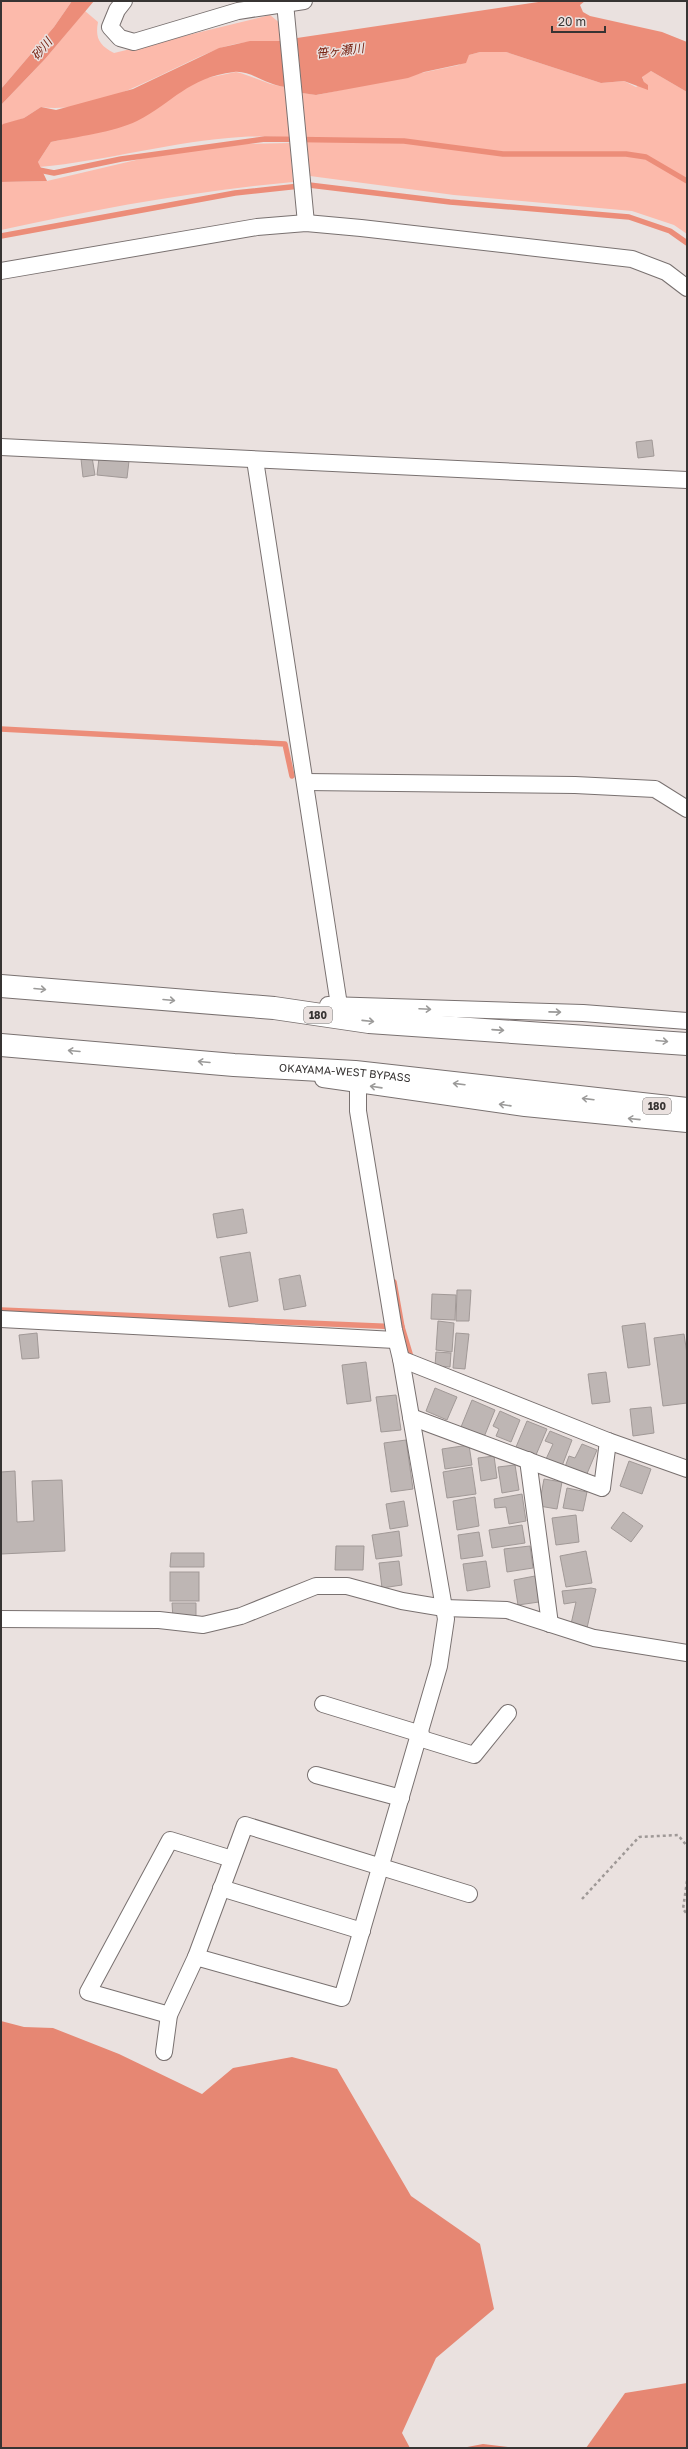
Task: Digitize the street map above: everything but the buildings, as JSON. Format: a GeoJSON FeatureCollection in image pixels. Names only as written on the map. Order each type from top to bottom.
{"type":"FeatureCollection","features":[{"type":"Feature","properties":{"kind":"highway","name":"180"},"geometry":{"type":"LineString","coordinates":[[1,986],[274,1008],[369,1022],[636,1039],[687,1044]]}},
{"type":"Feature","properties":{"kind":"highway","name":"OKAYAMA-WEST BYPASS"},"geometry":{"type":"LineString","coordinates":[[1,1045],[234,1064],[355,1072],[627,1104],[687,1109]]}},
{"type":"Feature","properties":{"kind":"street"},"geometry":{"type":"LineString","coordinates":[[124,1],[116,10],[110,27],[120,38],[134,42],[238,11],[285,10],[304,1]]}},
{"type":"Feature","properties":{"kind":"street"},"geometry":{"type":"LineString","coordinates":[[285,10],[306,220]]}},
{"type":"Feature","properties":{"kind":"street"},"geometry":{"type":"LineString","coordinates":[[1,271],[306,220],[361,228],[632,259],[666,272],[687,288]]}},
{"type":"Feature","properties":{"kind":"street"},"geometry":{"type":"LineString","coordinates":[[1,447],[687,480]]}},
{"type":"Feature","properties":{"kind":"street"},"geometry":{"type":"LineString","coordinates":[[255,460],[339,1005]]}},
{"type":"Feature","properties":{"kind":"street"},"geometry":{"type":"LineString","coordinates":[[305,782],[575,785],[655,789],[687,809]]}},
{"type":"Feature","properties":{"kind":"street"},"geometry":{"type":"LineString","coordinates":[[274,1008],[339,1005],[446,1010],[583,1013],[687,1021]]}},
{"type":"Feature","properties":{"kind":"street"},"geometry":{"type":"LineString","coordinates":[[234,1064],[358,1085],[525,1108],[687,1124]]}},
{"type":"Feature","properties":{"kind":"street"},"geometry":{"type":"LineString","coordinates":[[196,1957],[342,1998],[420,1736],[439,1666],[446,1619],[401,1359],[394,1331],[358,1111],[358,1085]]}},
{"type":"Feature","properties":{"kind":"street"},"geometry":{"type":"LineString","coordinates":[[1,1319],[394,1331]]}},
{"type":"Feature","properties":{"kind":"street"},"geometry":{"type":"LineString","coordinates":[[401,1359],[608,1445],[687,1469]]}},
{"type":"Feature","properties":{"kind":"street"},"geometry":{"type":"LineString","coordinates":[[411,1417],[602,1488],[608,1445]]}},
{"type":"Feature","properties":{"kind":"street"},"geometry":{"type":"LineString","coordinates":[[528,1460],[550,1624]]}},
{"type":"Feature","properties":{"kind":"street"},"geometry":{"type":"LineString","coordinates":[[1,1619],[159,1620],[203,1624],[241,1616],[316,1586],[347,1586],[402,1601],[444,1608],[507,1610],[594,1638],[687,1653]]}},
{"type":"Feature","properties":{"kind":"street"},"geometry":{"type":"LineString","coordinates":[[323,1704],[474,1755],[508,1713]]}},
{"type":"Feature","properties":{"kind":"street"},"geometry":{"type":"LineString","coordinates":[[316,1775],[401,1798]]}},
{"type":"Feature","properties":{"kind":"street"},"geometry":{"type":"LineString","coordinates":[[164,2052],[168,2015],[196,1957],[245,1825],[469,1894]]}},
{"type":"Feature","properties":{"kind":"street"},"geometry":{"type":"LineString","coordinates":[[168,2015],[88,1992],[170,1840],[232,1859]]}},
{"type":"Feature","properties":{"kind":"street"},"geometry":{"type":"LineString","coordinates":[[221,1888],[362,1931]]}},
{"type":"Feature","properties":{"kind":"path"},"geometry":{"type":"LineString","coordinates":[[582,1899],[639,1837],[678,1835],[687,1846]]}},
{"type":"Feature","properties":{"kind":"path"},"geometry":{"type":"LineString","coordinates":[[687,1881],[684,1909],[687,1914]]}},
{"type":"Feature","properties":{"kind":"shaded area"},"geometry":{"type":"Polygon","coordinates":[[[1,1],[72,1],[54,27],[1,89],[1,1]]]}},
{"type":"Feature","properties":{"kind":"shaded area"},"geometry":{"type":"Polygon","coordinates":[[[85,11],[98,22],[97,32],[99,40],[105,47],[114,53],[270,15],[281,24],[281,41],[249,42],[226,46],[109,97],[86,104],[63,108],[41,107],[24,118],[1,126],[1,105],[45,59],[85,11]]]}},
{"type":"Feature","properties":{"kind":"shaded area"},"geometry":{"type":"Polygon","coordinates":[[[480,52],[506,52],[601,83],[624,81],[636,87],[644,82],[642,76],[651,71],[687,92],[687,234],[674,225],[632,211],[454,195],[310,176],[302,93],[317,95],[459,65],[469,55],[480,52]]]}},
{"type":"Feature","properties":{"kind":"shaded area"},"geometry":{"type":"Polygon","coordinates":[[[236,72],[274,85],[286,87],[290,137],[216,139],[39,167],[38,162],[51,142],[103,131],[202,79],[236,72]]]}},
{"type":"Feature","properties":{"kind":"shaded area"},"geometry":{"type":"Polygon","coordinates":[[[290,143],[293,182],[220,190],[146,202],[1,230],[1,182],[47,181],[153,156],[241,144],[290,143]]]}},
{"type":"Feature","properties":{"kind":"shaded area"},"geometry":{"type":"Polygon","coordinates":[[[1,2021],[24,2027],[53,2028],[119,2054],[202,2094],[233,2068],[292,2057],[337,2069],[411,2196],[480,2244],[494,2309],[436,2358],[402,2433],[410,2448],[1,2448],[1,2021]]]}},
{"type":"Feature","properties":{"kind":"shaded area"},"geometry":{"type":"Polygon","coordinates":[[[687,2383],[687,2448],[586,2448],[625,2393],[687,2383]]]}},
{"type":"Feature","properties":{"kind":"shaded area"},"geometry":{"type":"Polygon","coordinates":[[[483,2444],[517,2448],[462,2448],[483,2444]]]}},
{"type":"Feature","properties":{"kind":"water","name":"砂川"},"geometry":{"type":"Polygon","coordinates":[[[72,1],[94,1],[45,59],[1,105],[1,89],[54,27],[72,1]]]}},
{"type":"Feature","properties":{"kind":"water","name":"笹ヶ瀬川"},"geometry":{"type":"Polygon","coordinates":[[[545,1],[585,1],[580,5],[583,12],[590,16],[662,32],[687,42],[687,92],[651,71],[642,77],[644,82],[648,85],[648,90],[624,81],[601,83],[506,52],[480,52],[469,55],[466,63],[424,72],[408,78],[316,95],[302,93],[297,38],[545,1]]]}},
{"type":"Feature","properties":{"kind":"water"},"geometry":{"type":"Polygon","coordinates":[[[250,41],[281,41],[286,87],[272,84],[247,73],[234,72],[218,75],[192,85],[150,114],[128,125],[51,142],[38,162],[47,181],[1,182],[1,126],[3,124],[24,118],[41,107],[56,110],[133,89],[219,48],[250,41]]]}},
{"type":"Feature","properties":{"kind":"waterway"},"geometry":{"type":"LineString","coordinates":[[34,169],[54,173],[121,159],[265,139],[404,141],[503,154],[626,154],[646,157],[687,181]]}},
{"type":"Feature","properties":{"kind":"waterway"},"geometry":{"type":"LineString","coordinates":[[1,236],[235,193],[309,185],[450,202],[629,217],[670,231],[687,243]]}},
{"type":"Feature","properties":{"kind":"waterway"},"geometry":{"type":"LineString","coordinates":[[1,729],[285,744],[292,776]]}},
{"type":"Feature","properties":{"kind":"waterway"},"geometry":{"type":"LineString","coordinates":[[394,1282],[402,1327],[411,1357]]}},
{"type":"Feature","properties":{"kind":"waterway"},"geometry":{"type":"LineString","coordinates":[[1,1310],[402,1327]]}}]}
